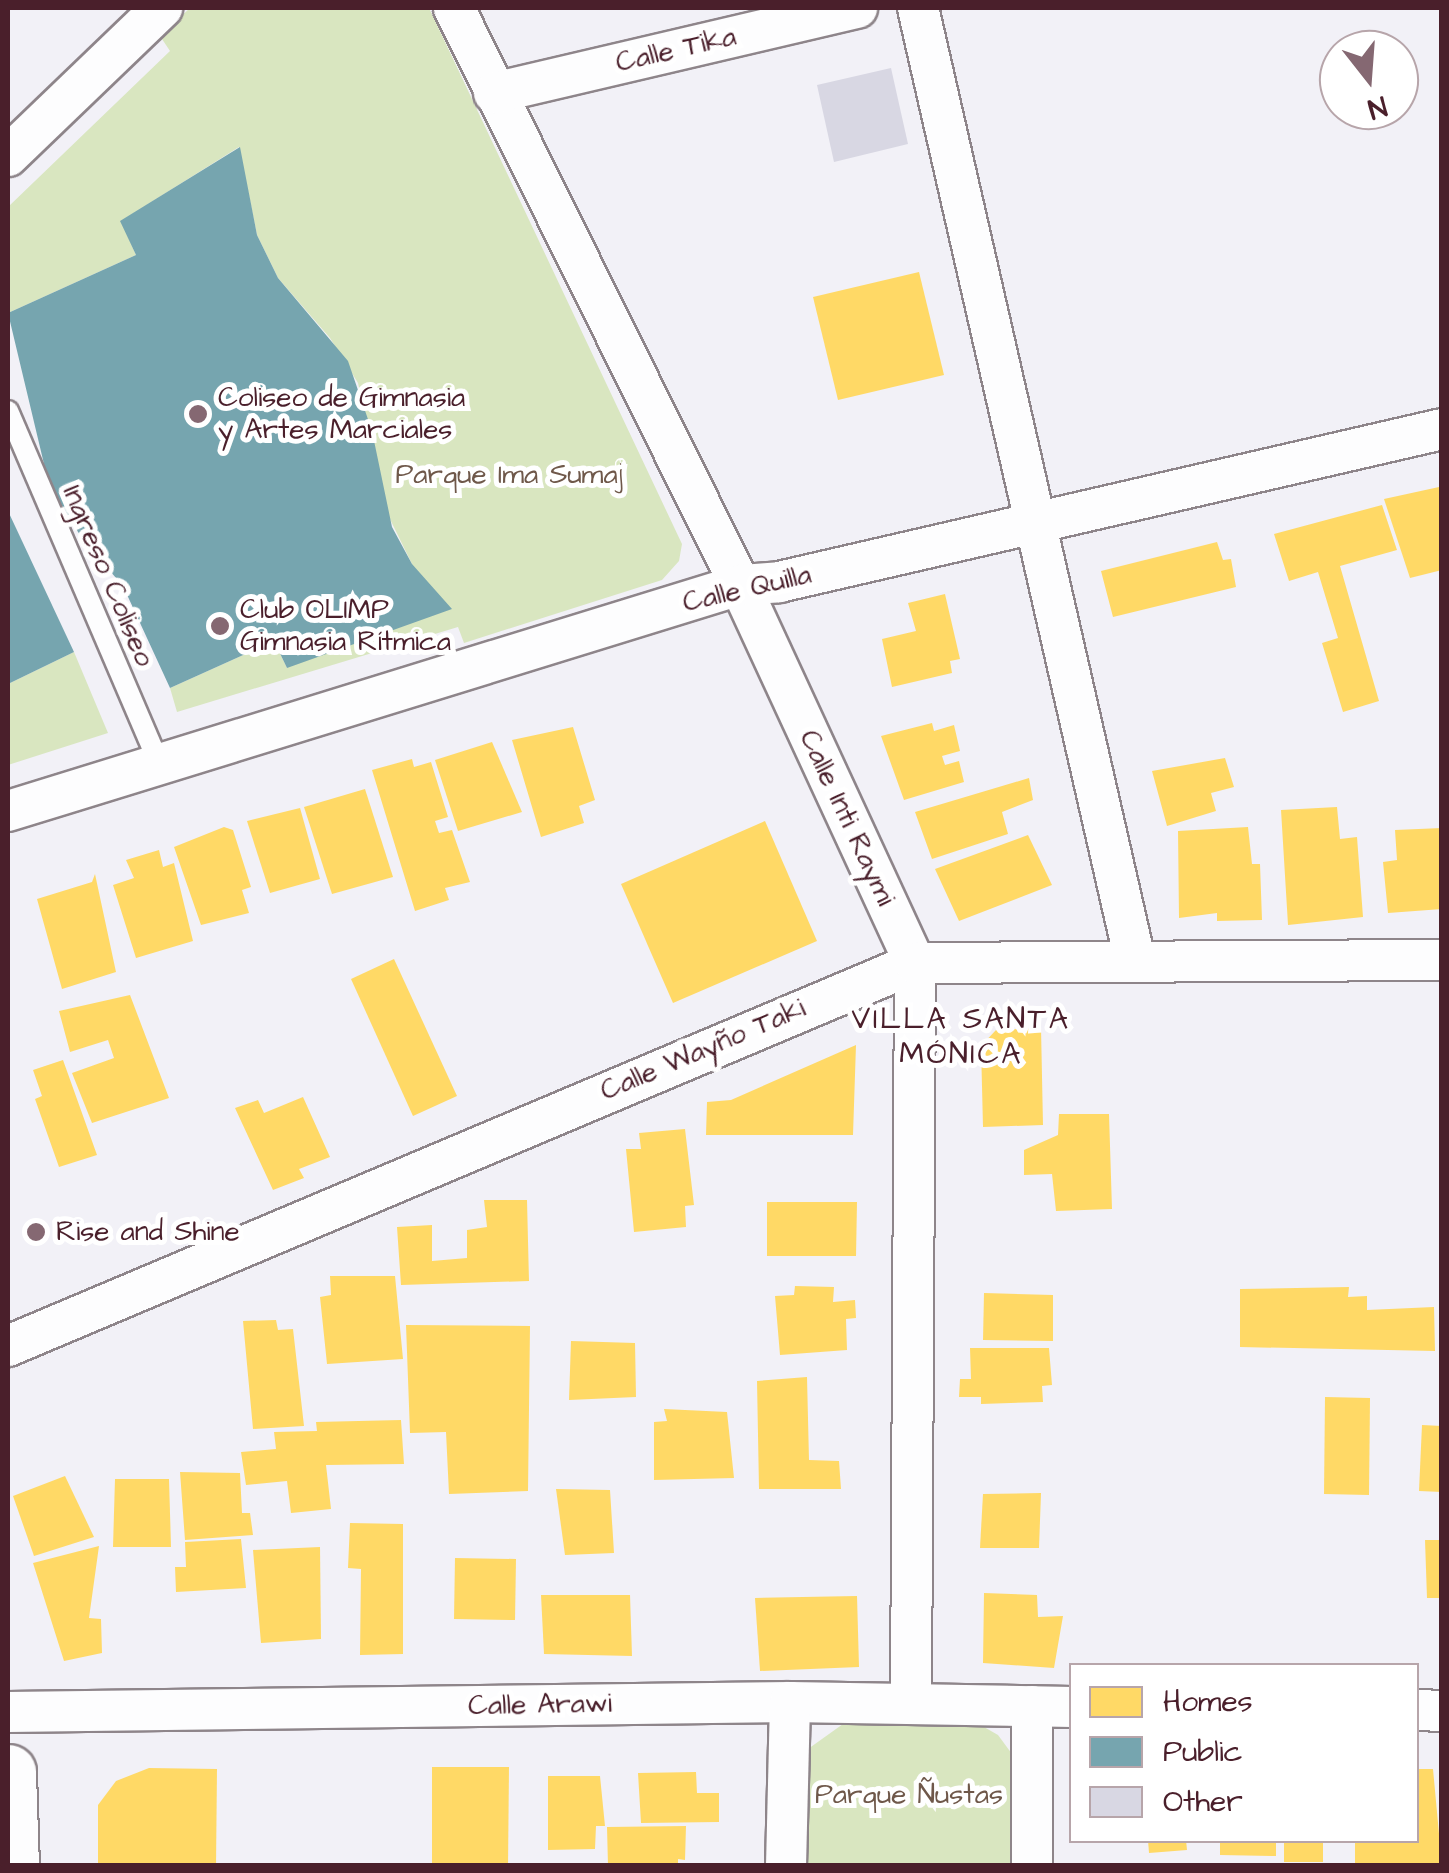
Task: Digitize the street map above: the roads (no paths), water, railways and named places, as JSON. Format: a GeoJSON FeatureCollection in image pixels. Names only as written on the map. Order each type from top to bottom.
{"type":"FeatureCollection","features":[{"type":"Feature","properties":{"kind":"highway"},"geometry":{"type":"LineString","coordinates":[[8,1772],[10,1857]]}},
{"type":"Feature","properties":{"kind":"street"},"geometry":{"type":"LineString","coordinates":[[8,156],[162,8]]}},
{"type":"Feature","properties":{"kind":"street","name":"Calle Inti Raymi"},"geometry":{"type":"LineString","coordinates":[[454,8],[740,585],[915,964],[911,1704]]}},
{"type":"Feature","properties":{"kind":"street","name":"Calle Tika"},"geometry":{"type":"LineString","coordinates":[[494,93],[857,8]]}},
{"type":"Feature","properties":{"kind":"street"},"geometry":{"type":"LineString","coordinates":[[918,8],[1135,960]]}},
{"type":"Feature","properties":{"kind":"street","name":"Calle Quilla"},"geometry":{"type":"LineString","coordinates":[[8,811],[740,585],[1036,525],[1442,429]]}},
{"type":"Feature","properties":{"kind":"street","name":"Calle Wayño Taki"},"geometry":{"type":"LineString","coordinates":[[8,1346],[915,964],[1442,960]]}},
{"type":"Feature","properties":{"kind":"street"},"geometry":{"type":"LineString","coordinates":[[786,1866],[790,1702]]}},
{"type":"Feature","properties":{"kind":"street","name":"Calle Arawi"},"geometry":{"type":"LineString","coordinates":[[8,1712],[790,1702],[1052,1706]]}},
{"type":"Feature","properties":{"kind":"street"},"geometry":{"type":"LineString","coordinates":[[1032,1866],[1052,1706]]}},
{"type":"Feature","properties":{"kind":"lane","name":"Ingreso Coliseo"},"geometry":{"type":"LineString","coordinates":[[8,411],[158,764]]}},
{"type":"Feature","properties":{"kind":"place","name":"Coliseo de Gimnasia y Artes Marciales"},"geometry":{"type":"Point","coordinates":[198,414]}},
{"type":"Feature","properties":{"kind":"place","name":"Club OLIMP Gimnasia Rítmica"},"geometry":{"type":"Point","coordinates":[220,626]}},
{"type":"Feature","properties":{"kind":"place","name":"Rise and Shine"},"geometry":{"type":"Point","coordinates":[36,1232]}},
{"type":"Feature","properties":{"kind":"district","name":"VILLA SANTA MÓNICA"},"geometry":{"type":"Point","coordinates":[961,1036]}},
{"type":"Feature","properties":{"kind":"park label","name":"Parque Ima Sumaj"},"geometry":{"type":"Point","coordinates":[509,475]}},
{"type":"Feature","properties":{"kind":"park label","name":"Parque Ñustas"},"geometry":{"type":"Point","coordinates":[909,1795]}}]}
